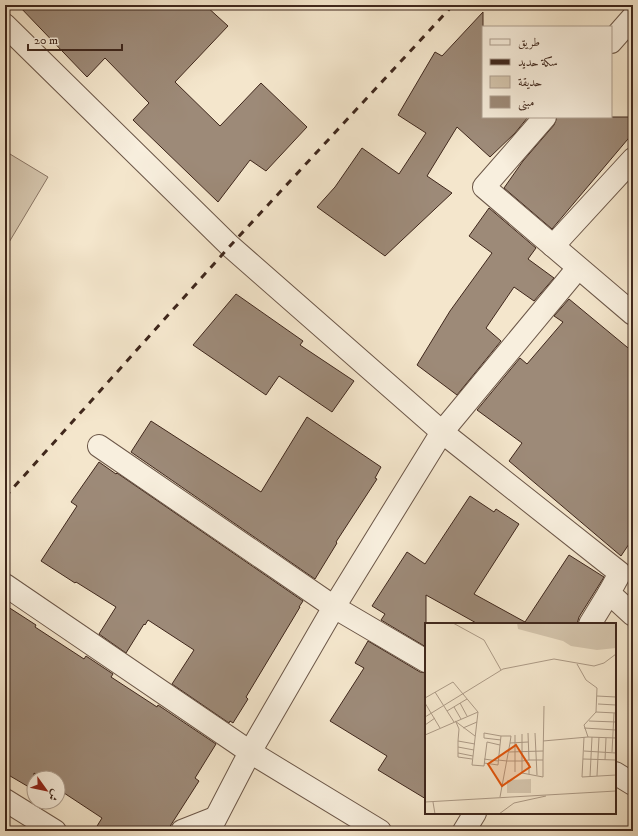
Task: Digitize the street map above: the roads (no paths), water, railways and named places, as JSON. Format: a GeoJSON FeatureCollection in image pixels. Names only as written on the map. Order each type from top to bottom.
{"type":"FeatureCollection","features":[{"type":"Feature","properties":{"kind":"street"},"geometry":{"type":"LineString","coordinates":[[612,41],[633,17]]}},
{"type":"Feature","properties":{"kind":"street"},"geometry":{"type":"LineString","coordinates":[[5,25],[230,246],[442,432],[620,573],[591,623]]}},
{"type":"Feature","properties":{"kind":"street"},"geometry":{"type":"LineString","coordinates":[[544,118],[484,187],[633,314]]}},
{"type":"Feature","properties":{"kind":"street"},"geometry":{"type":"LineString","coordinates":[[553,246],[633,159]]}},
{"type":"Feature","properties":{"kind":"street"},"geometry":{"type":"LineString","coordinates":[[182,831],[212,825],[250,752],[334,607],[442,432],[578,268]]}},
{"type":"Feature","properties":{"kind":"street"},"geometry":{"type":"LineString","coordinates":[[99,446],[334,607],[425,660]]}},
{"type":"Feature","properties":{"kind":"street"},"geometry":{"type":"LineString","coordinates":[[5,585],[250,752],[380,831]]}},
{"type":"Feature","properties":{"kind":"street"},"geometry":{"type":"LineString","coordinates":[[609,594],[633,615]]}},
{"type":"Feature","properties":{"kind":"street"},"geometry":{"type":"LineString","coordinates":[[616,774],[633,784]]}},
{"type":"Feature","properties":{"kind":"street"},"geometry":{"type":"LineString","coordinates":[[5,800],[55,831]]}},
{"type":"Feature","properties":{"kind":"street"},"geometry":{"type":"LineString","coordinates":[[464,831],[475,814]]}},
{"type":"Feature","properties":{"kind":"railway"},"geometry":{"type":"LineString","coordinates":[[5,497],[230,246],[453,5]]}}]}
